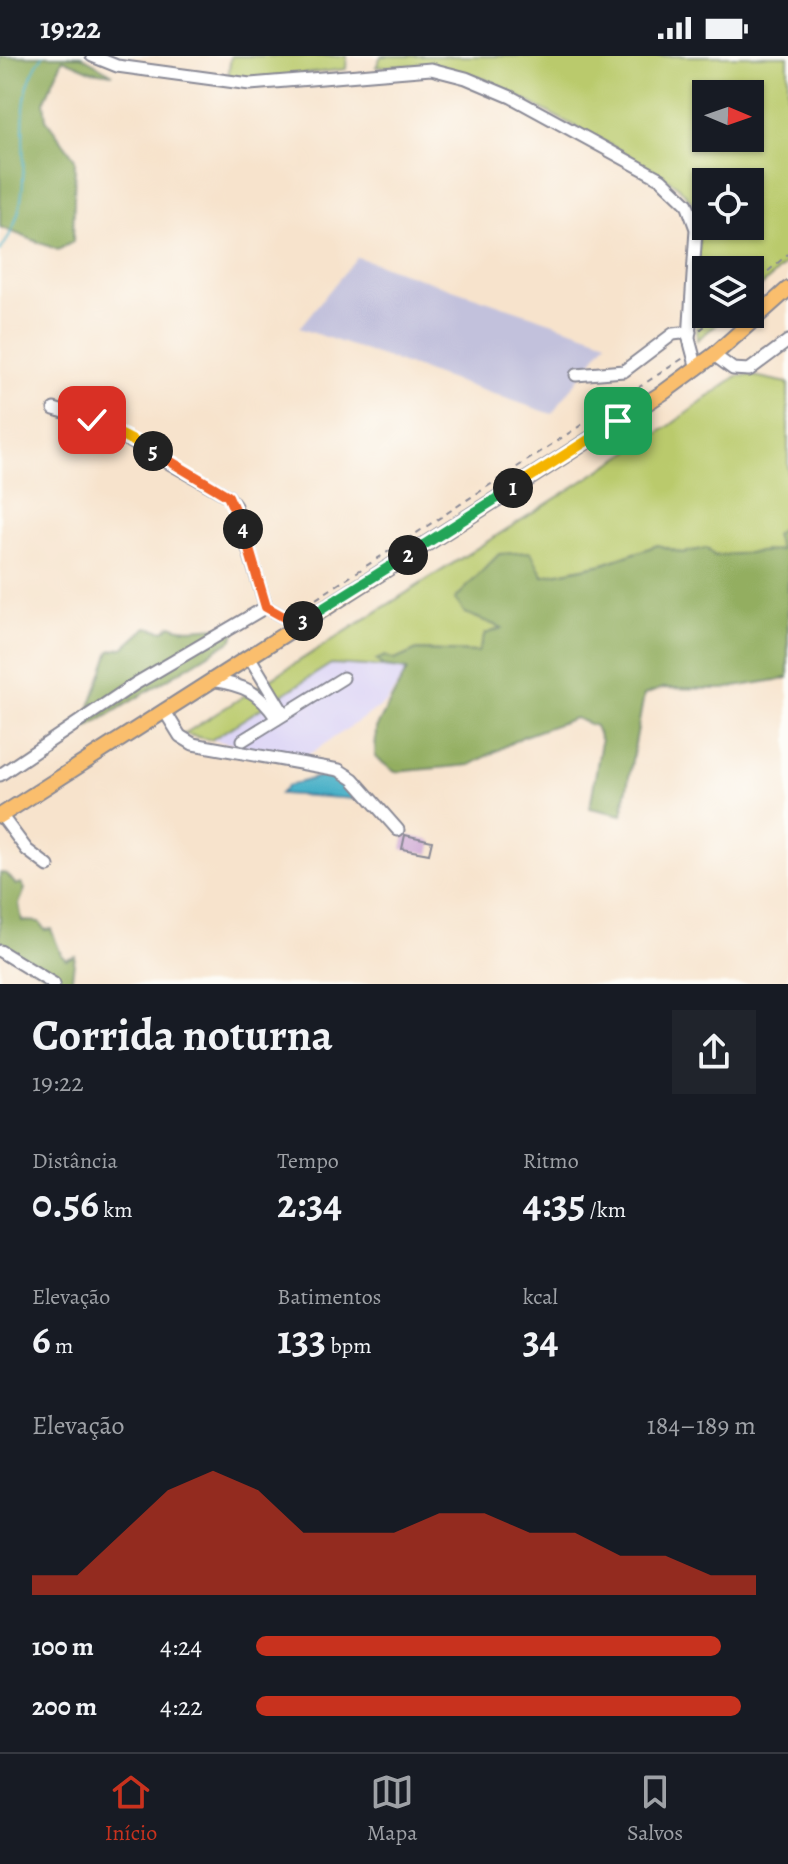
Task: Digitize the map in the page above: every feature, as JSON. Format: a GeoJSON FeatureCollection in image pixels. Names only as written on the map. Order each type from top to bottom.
{"type":"FeatureCollection","features":[{"type":"Feature","properties":{"kind":"main road"},"geometry":{"type":"LineString","coordinates":[[1,816],[697,369],[788,289]]}},
{"type":"Feature","properties":{"kind":"street"},"geometry":{"type":"LineString","coordinates":[[92,56],[117,66],[231,83],[263,84],[420,68],[443,71],[494,88],[661,179],[682,196],[691,211],[696,229],[690,341],[697,369]]}},
{"type":"Feature","properties":{"kind":"street"},"geometry":{"type":"LineString","coordinates":[[576,375],[624,371],[673,334],[690,341]]}},
{"type":"Feature","properties":{"kind":"street"},"geometry":{"type":"LineString","coordinates":[[714,355],[733,369],[749,370],[788,341]]}},
{"type":"Feature","properties":{"kind":"street"},"geometry":{"type":"LineString","coordinates":[[54,409],[104,426],[231,498],[266,607],[298,625]]}},
{"type":"Feature","properties":{"kind":"street"},"geometry":{"type":"LineString","coordinates":[[0,775],[135,684],[266,607]]}},
{"type":"Feature","properties":{"kind":"street"},"geometry":{"type":"LineString","coordinates":[[249,656],[263,690],[281,716]]}},
{"type":"Feature","properties":{"kind":"street"},"geometry":{"type":"LineString","coordinates":[[243,740],[343,678]]}},
{"type":"Feature","properties":{"kind":"street"},"geometry":{"type":"LineString","coordinates":[[211,680],[263,690]]}},
{"type":"Feature","properties":{"kind":"street"},"geometry":{"type":"LineString","coordinates":[[164,710],[180,736],[193,744],[339,770],[353,779],[398,830]]}},
{"type":"Feature","properties":{"kind":"street"},"geometry":{"type":"LineString","coordinates":[[1,816],[27,850],[48,866]]}},
{"type":"Feature","properties":{"kind":"street"},"geometry":{"type":"LineString","coordinates":[[0,951],[54,984]]}},
{"type":"Feature","properties":{"kind":"path"},"geometry":{"type":"LineString","coordinates":[[764,275],[788,254]]}},
{"type":"Feature","properties":{"kind":"path"},"geometry":{"type":"LineString","coordinates":[[279,617],[305,607],[662,375],[704,328]]}},
{"type":"Feature","properties":{"kind":"shaded area"},"geometry":{"type":"Polygon","coordinates":[[[357,257],[607,341],[552,414],[299,328],[357,257]]]}},
{"type":"Feature","properties":{"kind":"shaded area"},"geometry":{"type":"Polygon","coordinates":[[[331,664],[407,669],[387,702],[305,757],[211,740],[331,664]]]}},
{"type":"Feature","properties":{"kind":"green space"},"geometry":{"type":"Polygon","coordinates":[[[0,56],[81,56],[113,74],[91,71],[63,59],[44,102],[46,119],[75,159],[73,242],[58,250],[0,227],[0,56]]]}},
{"type":"Feature","properties":{"kind":"green space"},"geometry":{"type":"Polygon","coordinates":[[[231,56],[347,56],[346,69],[263,79],[228,78],[231,56]]]}},
{"type":"Feature","properties":{"kind":"green space"},"geometry":{"type":"Polygon","coordinates":[[[381,56],[788,56],[788,262],[764,283],[764,256],[698,256],[699,240],[764,240],[764,168],[692,168],[692,202],[678,186],[622,151],[485,79],[432,64],[376,67],[381,56]]]}},
{"type":"Feature","properties":{"kind":"green space"},"geometry":{"type":"Polygon","coordinates":[[[697,328],[712,328],[697,340],[697,328]]]}},
{"type":"Feature","properties":{"kind":"green space"},"geometry":{"type":"Polygon","coordinates":[[[749,375],[788,383],[788,524],[781,550],[714,556],[707,548],[682,554],[658,545],[603,564],[543,576],[465,613],[503,628],[478,652],[417,650],[395,660],[377,660],[384,667],[331,664],[211,740],[184,734],[668,427],[737,376],[749,375]]]}},
{"type":"Feature","properties":{"kind":"green space"},"geometry":{"type":"Polygon","coordinates":[[[788,524],[788,678],[723,689],[663,688],[644,695],[622,815],[590,808],[601,741],[595,726],[575,718],[524,736],[470,765],[395,772],[375,757],[376,728],[407,670],[384,667],[376,660],[385,656],[395,660],[417,650],[478,652],[485,634],[502,628],[465,613],[455,599],[499,554],[531,552],[543,576],[603,564],[658,545],[682,553],[707,548],[714,556],[780,550],[775,535],[788,524]]]}},
{"type":"Feature","properties":{"kind":"green space"},"geometry":{"type":"Polygon","coordinates":[[[171,625],[187,629],[220,627],[235,631],[233,639],[87,728],[84,723],[110,651],[125,647],[147,627],[164,631],[171,625]]]}},
{"type":"Feature","properties":{"kind":"green space"},"geometry":{"type":"Polygon","coordinates":[[[0,873],[7,874],[16,885],[21,883],[25,889],[19,904],[22,921],[39,922],[45,930],[51,929],[61,954],[66,959],[75,956],[71,984],[61,984],[0,948],[0,873]]]}},
{"type":"Feature","properties":{"kind":"water"},"geometry":{"type":"Polygon","coordinates":[[[325,775],[343,779],[356,791],[355,799],[280,794],[287,786],[325,775]]]}},
{"type":"Feature","properties":{"kind":"building"},"geometry":{"type":"Polygon","coordinates":[[[405,835],[432,841],[429,854],[402,849],[405,835]]]}},
{"type":"Feature","properties":{"kind":"waterway"},"geometry":{"type":"LineString","coordinates":[[0,251],[14,226],[21,201],[25,100],[31,77],[43,56]]}},
{"type":"Feature","properties":{"kind":"route"},"geometry":{"type":"LineString","coordinates":[[92,420],[151,450],[231,498],[266,607],[298,625],[618,421]]}}]}
